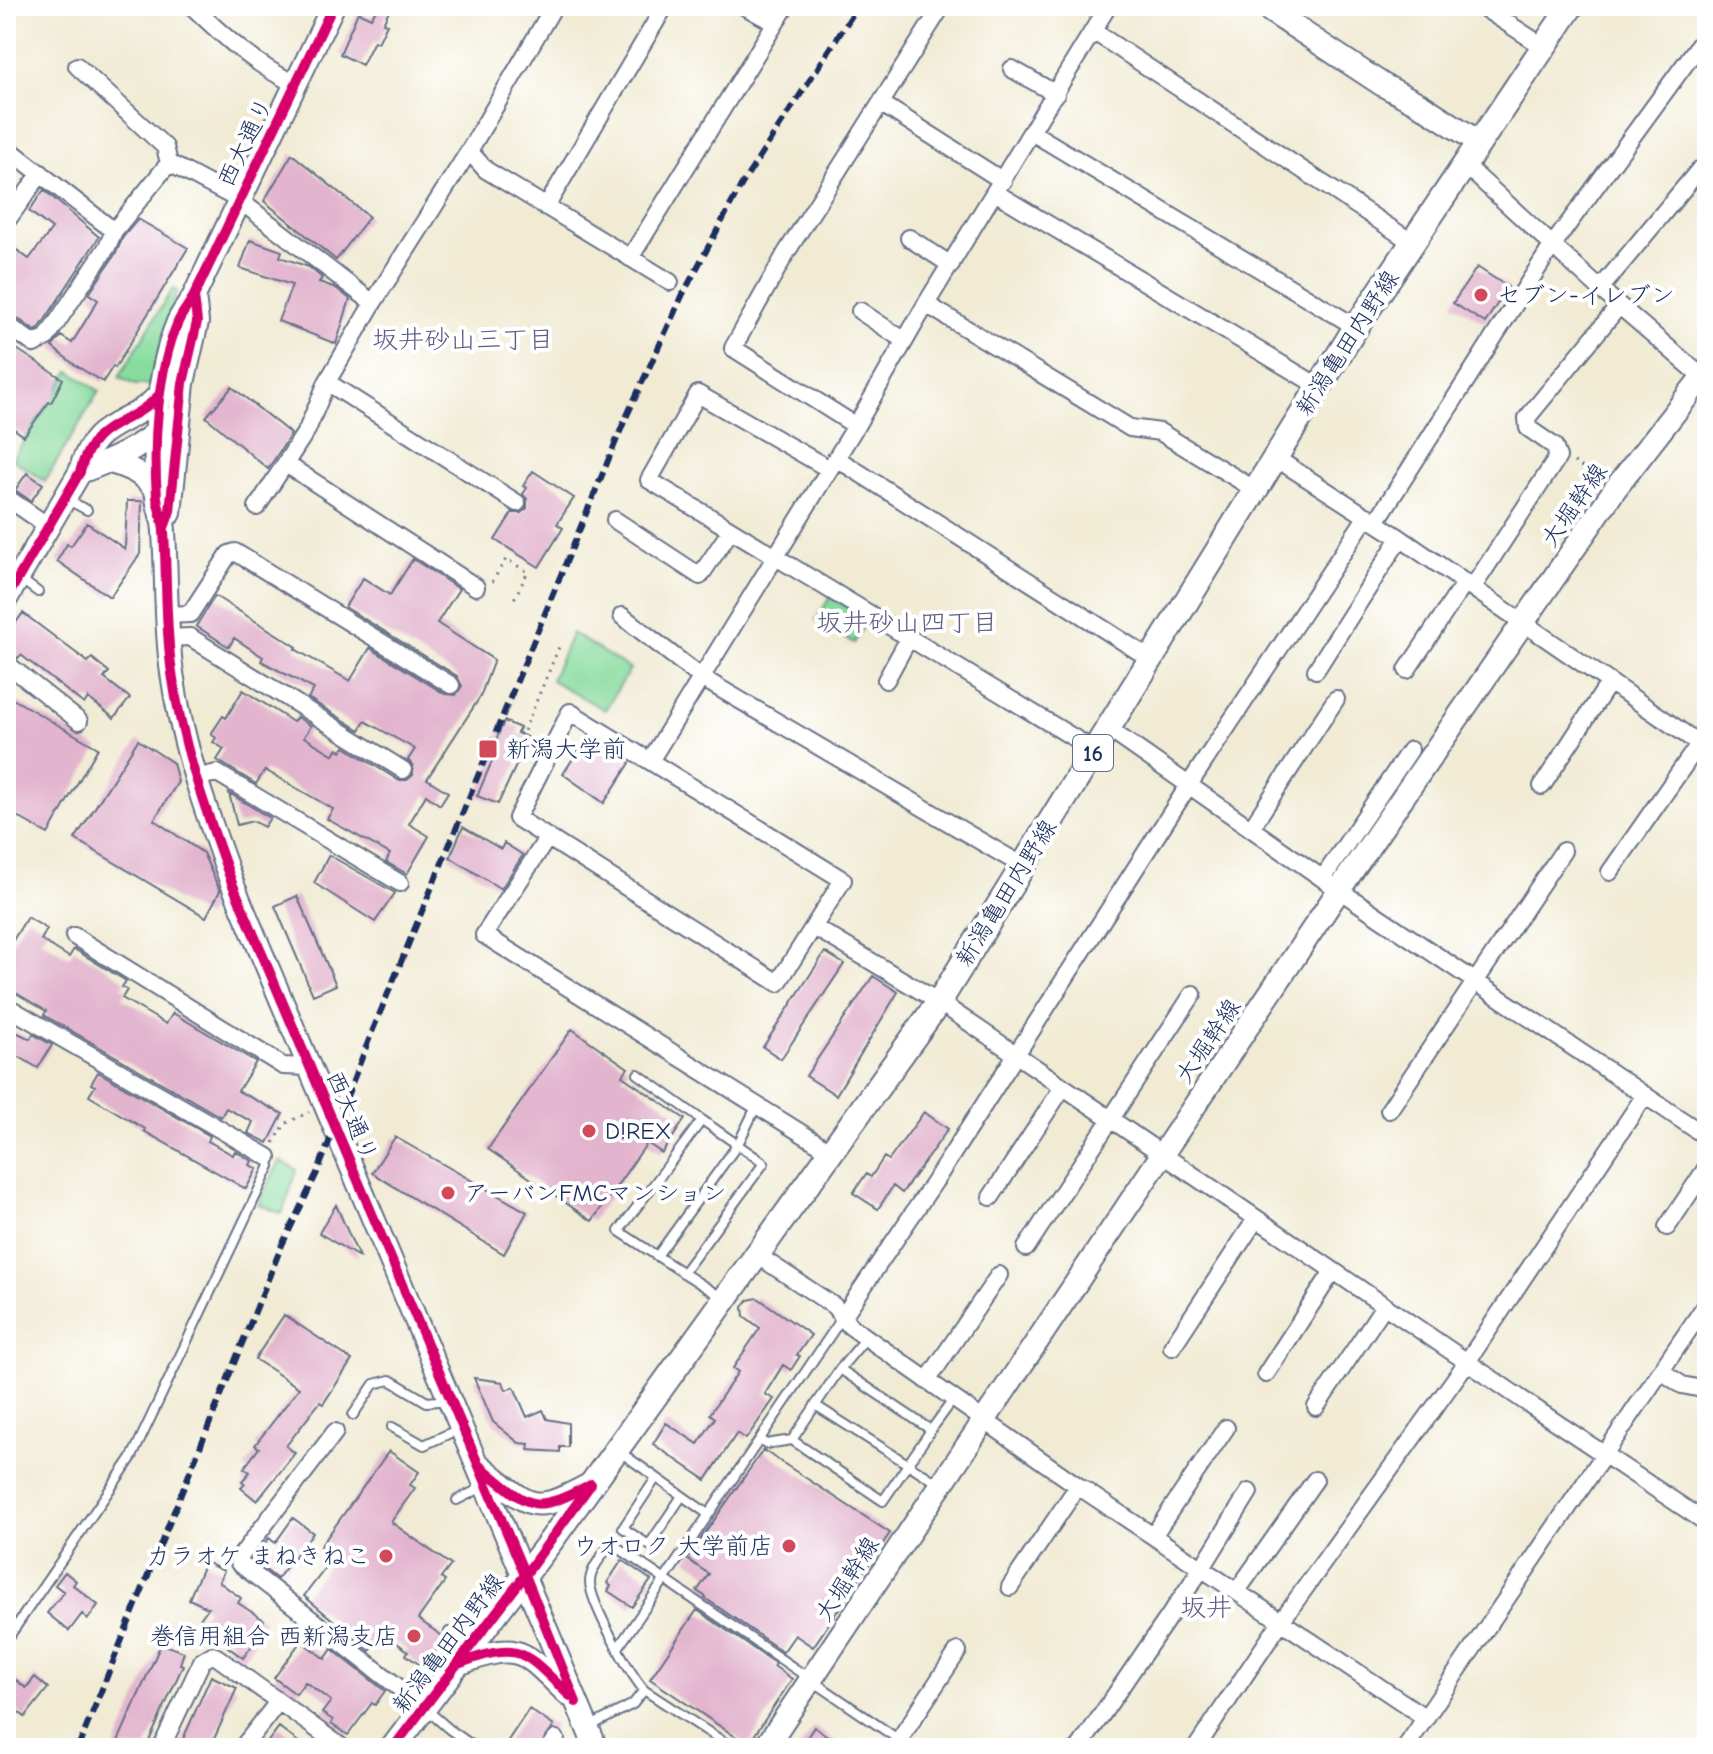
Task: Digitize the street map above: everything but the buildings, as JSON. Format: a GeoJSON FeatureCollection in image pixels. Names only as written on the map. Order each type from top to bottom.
{"type":"FeatureCollection","features":[{"type":"Feature","properties":{"kind":"main road","name":"新潟亀田内野線"},"geometry":{"type":"LineString","coordinates":[[393,1748],[525,1575],[939,1002],[1318,386],[1571,6]]}},
{"type":"Feature","properties":{"kind":"street"},"geometry":{"type":"LineString","coordinates":[[192,6],[220,34],[276,75],[296,84]]}},
{"type":"Feature","properties":{"kind":"street","name":"西大通り"},"geometry":{"type":"LineString","coordinates":[[333,6],[194,296],[178,320],[167,357],[160,394],[157,492],[158,510],[164,528],[166,615],[177,703],[195,778],[232,883],[591,1738]]}},
{"type":"Feature","properties":{"kind":"street"},"geometry":{"type":"LineString","coordinates":[[257,507],[307,430],[327,382],[373,303],[469,151],[554,6]]}},
{"type":"Feature","properties":{"kind":"street"},"geometry":{"type":"LineString","coordinates":[[546,207],[665,6]]}},
{"type":"Feature","properties":{"kind":"street"},"geometry":{"type":"LineString","coordinates":[[744,6],[775,23]]}},
{"type":"Feature","properties":{"kind":"street"},"geometry":{"type":"LineString","coordinates":[[630,258],[786,6]]}},
{"type":"Feature","properties":{"kind":"street"},"geometry":{"type":"LineString","coordinates":[[856,426],[733,348],[786,253],[942,6]]}},
{"type":"Feature","properties":{"kind":"street"},"geometry":{"type":"LineString","coordinates":[[1263,6],[1383,85],[1480,143]]}},
{"type":"Feature","properties":{"kind":"street"},"geometry":{"type":"LineString","coordinates":[[1481,6],[1544,47]]}},
{"type":"Feature","properties":{"kind":"street"},"geometry":{"type":"LineString","coordinates":[[650,761],[1033,133],[1093,31],[1101,9]]}},
{"type":"Feature","properties":{"kind":"street"},"geometry":{"type":"LineString","coordinates":[[1093,31],[1413,243]]}},
{"type":"Feature","properties":{"kind":"street"},"geometry":{"type":"LineString","coordinates":[[842,1318],[1017,1055],[1196,774],[1372,519],[1552,246],[1707,34]]}},
{"type":"Feature","properties":{"kind":"street"},"geometry":{"type":"LineString","coordinates":[[77,66],[165,147],[169,163],[239,200],[373,303]]}},
{"type":"Feature","properties":{"kind":"street"},"geometry":{"type":"LineString","coordinates":[[1012,69],[1056,94]]}},
{"type":"Feature","properties":{"kind":"street"},"geometry":{"type":"LineString","coordinates":[[882,104],[999,187],[1318,386]]}},
{"type":"Feature","properties":{"kind":"street"},"geometry":{"type":"LineString","coordinates":[[1033,133],[1356,327]]}},
{"type":"Feature","properties":{"kind":"street"},"geometry":{"type":"LineString","coordinates":[[6,147],[114,231]]}},
{"type":"Feature","properties":{"kind":"street"},"geometry":{"type":"LineString","coordinates":[[469,151],[486,170],[670,282]]}},
{"type":"Feature","properties":{"kind":"street"},"geometry":{"type":"LineString","coordinates":[[6,324],[34,344],[47,337],[107,247],[114,231],[169,163]]}},
{"type":"Feature","properties":{"kind":"street"},"geometry":{"type":"LineString","coordinates":[[1466,166],[1619,306],[1705,377]]}},
{"type":"Feature","properties":{"kind":"street"},"geometry":{"type":"LineString","coordinates":[[1600,289],[1699,170]]}},
{"type":"Feature","properties":{"kind":"street"},"geometry":{"type":"LineString","coordinates":[[6,222],[41,173]]}},
{"type":"Feature","properties":{"kind":"street"},"geometry":{"type":"LineString","coordinates":[[909,238],[951,265]]}},
{"type":"Feature","properties":{"kind":"street","name":"西大通り"},"geometry":{"type":"LineString","coordinates":[[164,528],[178,462],[180,408],[197,322],[194,296]]}},
{"type":"Feature","properties":{"kind":"street"},"geometry":{"type":"LineString","coordinates":[[926,304],[1130,428],[1160,432],[1254,489]]}},
{"type":"Feature","properties":{"kind":"street"},"geometry":{"type":"LineString","coordinates":[[1407,670],[1558,457],[1558,451],[1528,428],[1527,418],[1619,306]]}},
{"type":"Feature","properties":{"kind":"street"},"geometry":{"type":"LineString","coordinates":[[860,311],[905,341]]}},
{"type":"Feature","properties":{"kind":"street","name":"大堀幹線"},"geometry":{"type":"LineString","coordinates":[[765,1748],[1163,1156],[1331,884],[1524,622],[1615,489],[1705,377]]}},
{"type":"Feature","properties":{"kind":"street"},"geometry":{"type":"LineString","coordinates":[[327,382],[517,503]]}},
{"type":"Feature","properties":{"kind":"street"},"geometry":{"type":"LineString","coordinates":[[6,599],[80,472],[85,453],[96,437],[141,411],[160,394]]}},
{"type":"Feature","properties":{"kind":"street"},"geometry":{"type":"LineString","coordinates":[[1094,750],[649,480],[698,394],[832,464],[1149,658]]}},
{"type":"Feature","properties":{"kind":"street"},"geometry":{"type":"LineString","coordinates":[[80,472],[111,462],[158,431],[180,408]]}},
{"type":"Feature","properties":{"kind":"street"},"geometry":{"type":"LineString","coordinates":[[122,421],[149,426],[158,431],[178,462]]}},
{"type":"Feature","properties":{"kind":"street"},"geometry":{"type":"LineString","coordinates":[[1274,457],[1469,584],[1703,746],[1610,872]]}},
{"type":"Feature","properties":{"kind":"street"},"geometry":{"type":"LineString","coordinates":[[111,462],[132,468],[145,477],[157,492]]}},
{"type":"Feature","properties":{"kind":"street"},"geometry":{"type":"LineString","coordinates":[[286,464],[476,587]]}},
{"type":"Feature","properties":{"kind":"street"},"geometry":{"type":"LineString","coordinates":[[6,497],[48,526]]}},
{"type":"Feature","properties":{"kind":"street"},"geometry":{"type":"LineString","coordinates":[[615,520],[700,576],[731,530]]}},
{"type":"Feature","properties":{"kind":"street"},"geometry":{"type":"LineString","coordinates":[[1316,670],[1400,538]]}},
{"type":"Feature","properties":{"kind":"street"},"geometry":{"type":"LineString","coordinates":[[166,615],[190,614],[229,554],[235,552],[451,685]]}},
{"type":"Feature","properties":{"kind":"street"},"geometry":{"type":"LineString","coordinates":[[622,616],[702,678],[1023,866]]}},
{"type":"Feature","properties":{"kind":"street"},"geometry":{"type":"LineString","coordinates":[[168,638],[190,637],[403,770]]}},
{"type":"Feature","properties":{"kind":"street"},"geometry":{"type":"LineString","coordinates":[[886,680],[909,638]]}},
{"type":"Feature","properties":{"kind":"street"},"geometry":{"type":"LineString","coordinates":[[6,663],[79,721]]}},
{"type":"Feature","properties":{"kind":"street"},"geometry":{"type":"LineString","coordinates":[[1542,786],[1609,683]]}},
{"type":"Feature","properties":{"kind":"street"},"geometry":{"type":"LineString","coordinates":[[1251,828],[1336,699]]}},
{"type":"Feature","properties":{"kind":"street"},"geometry":{"type":"LineString","coordinates":[[570,712],[650,761],[843,880],[778,983],[517,818],[570,712]]}},
{"type":"Feature","properties":{"kind":"street"},"geometry":{"type":"LineString","coordinates":[[1107,728],[1331,884],[1707,1137]]}},
{"type":"Feature","properties":{"kind":"street"},"geometry":{"type":"LineString","coordinates":[[1331,884],[1410,750]]}},
{"type":"Feature","properties":{"kind":"street"},"geometry":{"type":"LineString","coordinates":[[195,778],[217,773],[400,883]]}},
{"type":"Feature","properties":{"kind":"street"},"geometry":{"type":"LineString","coordinates":[[548,837],[484,935],[830,1151]]}},
{"type":"Feature","properties":{"kind":"street"},"geometry":{"type":"LineString","coordinates":[[1389,1110],[1563,851]]}},
{"type":"Feature","properties":{"kind":"street"},"geometry":{"type":"LineString","coordinates":[[814,927],[939,1002],[1707,1523]]}},
{"type":"Feature","properties":{"kind":"street"},"geometry":{"type":"LineString","coordinates":[[74,936],[281,1070],[309,1067]]}},
{"type":"Feature","properties":{"kind":"street"},"geometry":{"type":"LineString","coordinates":[[1026,1248],[1193,994]]}},
{"type":"Feature","properties":{"kind":"street"},"geometry":{"type":"LineString","coordinates":[[6,1006],[268,1157]]}},
{"type":"Feature","properties":{"kind":"street"},"geometry":{"type":"LineString","coordinates":[[991,1197],[1063,1087]]}},
{"type":"Feature","properties":{"kind":"street"},"geometry":{"type":"LineString","coordinates":[[1196,1748],[1282,1620],[1467,1362],[1645,1095]]}},
{"type":"Feature","properties":{"kind":"street"},"geometry":{"type":"LineString","coordinates":[[1667,1227],[1707,1167]]}},
{"type":"Feature","properties":{"kind":"street"},"geometry":{"type":"LineString","coordinates":[[1172,1347],[1256,1219]]}},
{"type":"Feature","properties":{"kind":"street"},"geometry":{"type":"LineString","coordinates":[[757,1255],[834,1306],[842,1318],[866,1338],[953,1400],[1426,1718]]}},
{"type":"Feature","properties":{"kind":"street"},"geometry":{"type":"LineString","coordinates":[[1266,1374],[1333,1271]]}},
{"type":"Feature","properties":{"kind":"street"},"geometry":{"type":"LineString","coordinates":[[927,1381],[999,1275]]}},
{"type":"Feature","properties":{"kind":"street"},"geometry":{"type":"LineString","coordinates":[[1405,1748],[1707,1303]]}},
{"type":"Feature","properties":{"kind":"street"},"geometry":{"type":"LineString","coordinates":[[1316,1407],[1384,1306]]}},
{"type":"Feature","properties":{"kind":"street"},"geometry":{"type":"LineString","coordinates":[[1661,1371],[1682,1385],[1707,1390]]}},
{"type":"Feature","properties":{"kind":"street"},"geometry":{"type":"LineString","coordinates":[[1153,1536],[1226,1428]]}},
{"type":"Feature","properties":{"kind":"street"},"geometry":{"type":"LineString","coordinates":[[335,1432],[240,1557],[239,1563],[425,1708]]}},
{"type":"Feature","properties":{"kind":"street"},"geometry":{"type":"LineString","coordinates":[[478,1464],[522,1499],[536,1504],[549,1504],[591,1484]]}},
{"type":"Feature","properties":{"kind":"street"},"geometry":{"type":"LineString","coordinates":[[1237,1591],[1315,1480]]}},
{"type":"Feature","properties":{"kind":"street"},"geometry":{"type":"LineString","coordinates":[[1010,1587],[1078,1486]]}},
{"type":"Feature","properties":{"kind":"street"},"geometry":{"type":"LineString","coordinates":[[1079,1748],[1202,1568],[1249,1492]]}},
{"type":"Feature","properties":{"kind":"street"},"geometry":{"type":"LineString","coordinates":[[464,1655],[511,1650],[524,1655],[576,1702]]}},
{"type":"Feature","properties":{"kind":"street"},"geometry":{"type":"LineString","coordinates":[[904,1745],[958,1651]]}},
{"type":"Feature","properties":{"kind":"street"},"geometry":{"type":"LineString","coordinates":[[161,1748],[206,1657],[217,1657],[343,1748]]}},
{"type":"Feature","properties":{"kind":"street"},"geometry":{"type":"LineString","coordinates":[[242,1748],[278,1702]]}},
{"type":"Feature","properties":{"kind":"lane"},"geometry":{"type":"LineString","coordinates":[[64,498],[87,510]]}},
{"type":"Feature","properties":{"kind":"lane"},"geometry":{"type":"LineString","coordinates":[[19,577],[38,592]]}},
{"type":"Feature","properties":{"kind":"lane"},"geometry":{"type":"LineString","coordinates":[[638,1074],[764,1163],[683,1273]]}},
{"type":"Feature","properties":{"kind":"lane"},"geometry":{"type":"LineString","coordinates":[[657,1256],[738,1144],[757,1105]]}},
{"type":"Feature","properties":{"kind":"lane"},"geometry":{"type":"LineString","coordinates":[[702,1120],[619,1231],[725,1300]]}},
{"type":"Feature","properties":{"kind":"lane"},"geometry":{"type":"LineString","coordinates":[[6,1641],[132,1457],[270,1166],[268,1157]]}},
{"type":"Feature","properties":{"kind":"lane"},"geometry":{"type":"LineString","coordinates":[[618,1648],[842,1318]]}},
{"type":"Feature","properties":{"kind":"lane"},"geometry":{"type":"LineString","coordinates":[[792,1440],[840,1369],[866,1338]]}},
{"type":"Feature","properties":{"kind":"lane"},"geometry":{"type":"LineString","coordinates":[[840,1369],[931,1430]]}},
{"type":"Feature","properties":{"kind":"lane"},"geometry":{"type":"LineString","coordinates":[[353,1415],[374,1384],[390,1380],[427,1402],[450,1399]]}},
{"type":"Feature","properties":{"kind":"lane"},"geometry":{"type":"LineString","coordinates":[[759,1440],[766,1444],[792,1440],[883,1501],[953,1400]]}},
{"type":"Feature","properties":{"kind":"lane"},"geometry":{"type":"LineString","coordinates":[[815,1405],[940,1485]]}},
{"type":"Feature","properties":{"kind":"lane"},"geometry":{"type":"LineString","coordinates":[[392,1427],[424,1445],[462,1427]]}},
{"type":"Feature","properties":{"kind":"lane"},"geometry":{"type":"LineString","coordinates":[[616,1449],[708,1514]]}},
{"type":"Feature","properties":{"kind":"lane"},"geometry":{"type":"LineString","coordinates":[[656,1478],[623,1528],[634,1536],[649,1545],[682,1496]]}},
{"type":"Feature","properties":{"kind":"lane"},"geometry":{"type":"LineString","coordinates":[[457,1500],[487,1485]]}},
{"type":"Feature","properties":{"kind":"lane"},"geometry":{"type":"LineString","coordinates":[[624,1551],[634,1536]]}},
{"type":"Feature","properties":{"kind":"lane"},"geometry":{"type":"LineString","coordinates":[[733,1748],[644,1690],[630,1673],[590,1590],[590,1579],[611,1543],[812,1678],[904,1745]]}},
{"type":"Feature","properties":{"kind":"lane"},"geometry":{"type":"LineString","coordinates":[[449,1632],[464,1655]]}},
{"type":"Feature","properties":{"kind":"lane"},"geometry":{"type":"LineString","coordinates":[[591,1738],[633,1704],[644,1690]]}},
{"type":"Feature","properties":{"kind":"lane"},"geometry":{"type":"LineString","coordinates":[[425,1708],[476,1748]]}},
{"type":"Feature","properties":{"kind":"path"},"geometry":{"type":"LineString","coordinates":[[1558,451],[1615,489]]}},
{"type":"Feature","properties":{"kind":"path"},"geometry":{"type":"LineString","coordinates":[[506,559],[528,572],[514,599]]}},
{"type":"Feature","properties":{"kind":"path"},"geometry":{"type":"LineString","coordinates":[[519,734],[521,730],[524,731],[559,647]]}},
{"type":"Feature","properties":{"kind":"path"},"geometry":{"type":"LineString","coordinates":[[285,1124],[304,1114]]}},
{"type":"Feature","properties":{"kind":"green space"},"geometry":{"type":"Polygon","coordinates":[[[173,288],[177,291],[149,385],[135,385],[119,377],[173,288]]]}},
{"type":"Feature","properties":{"kind":"green space"},"geometry":{"type":"Polygon","coordinates":[[[70,371],[99,391],[45,481],[12,459],[70,371]]]}},
{"type":"Feature","properties":{"kind":"green space"},"geometry":{"type":"Polygon","coordinates":[[[830,597],[868,619],[854,643],[816,620],[830,597]]]}},
{"type":"Feature","properties":{"kind":"green space"},"geometry":{"type":"Polygon","coordinates":[[[572,633],[630,669],[605,710],[551,680],[572,633]]]}},
{"type":"Feature","properties":{"kind":"green space"},"geometry":{"type":"Polygon","coordinates":[[[280,1161],[297,1170],[282,1214],[258,1204],[280,1161]]]}},
{"type":"Feature","properties":{"kind":"railway"},"geometry":{"type":"LineString","coordinates":[[78,1748],[282,1245],[317,1173],[370,1037],[624,422],[683,294],[742,184],[858,6]]}},
{"type":"Feature","properties":{"kind":"cycle path"},"geometry":{"type":"LineString","coordinates":[[333,6],[194,296],[178,322],[165,363],[156,431],[156,476],[164,528],[172,673],[189,753],[232,883],[576,1702]]}},
{"type":"Feature","properties":{"kind":"cycle path"},"geometry":{"type":"LineString","coordinates":[[165,525],[170,511],[183,383],[197,322],[194,296]]}},
{"type":"Feature","properties":{"kind":"cycle path"},"geometry":{"type":"LineString","coordinates":[[6,599],[80,472],[94,442],[103,432],[136,413],[160,394]]}},
{"type":"Feature","properties":{"kind":"cycle path"},"geometry":{"type":"LineString","coordinates":[[481,1467],[519,1497],[539,1504],[585,1487]]}},
{"type":"Feature","properties":{"kind":"cycle path"},"geometry":{"type":"LineString","coordinates":[[393,1748],[591,1484]]}},
{"type":"Feature","properties":{"kind":"cycle path"},"geometry":{"type":"LineString","coordinates":[[458,1664],[496,1653],[520,1654],[542,1669],[570,1696]]}},
{"type":"Feature","properties":{"kind":"place","name":"セブン-イレブン"},"geometry":{"type":"Point","coordinates":[1481,295]}},
{"type":"Feature","properties":{"kind":"place","name":"新潟大学前"},"geometry":{"type":"Point","coordinates":[488,749]}},
{"type":"Feature","properties":{"kind":"place","name":"D!REX"},"geometry":{"type":"Point","coordinates":[589,1131]}},
{"type":"Feature","properties":{"kind":"place","name":"アーバンFMCマンション"},"geometry":{"type":"Point","coordinates":[448,1193]}},
{"type":"Feature","properties":{"kind":"place","name":"ウオロク 大学前店"},"geometry":{"type":"Point","coordinates":[789,1546]}},
{"type":"Feature","properties":{"kind":"place","name":"カラオケ まねきねこ"},"geometry":{"type":"Point","coordinates":[386,1556]}},
{"type":"Feature","properties":{"kind":"place","name":"巻信用組合 西新潟支店"},"geometry":{"type":"Point","coordinates":[414,1636]}},
{"type":"Feature","properties":{"kind":"district","name":"坂井砂山三丁目"},"geometry":{"type":"Point","coordinates":[463,339]}},
{"type":"Feature","properties":{"kind":"district","name":"坂井砂山四丁目"},"geometry":{"type":"Point","coordinates":[907,622]}},
{"type":"Feature","properties":{"kind":"district","name":"坂井"},"geometry":{"type":"Point","coordinates":[1206,1607]}}]}
